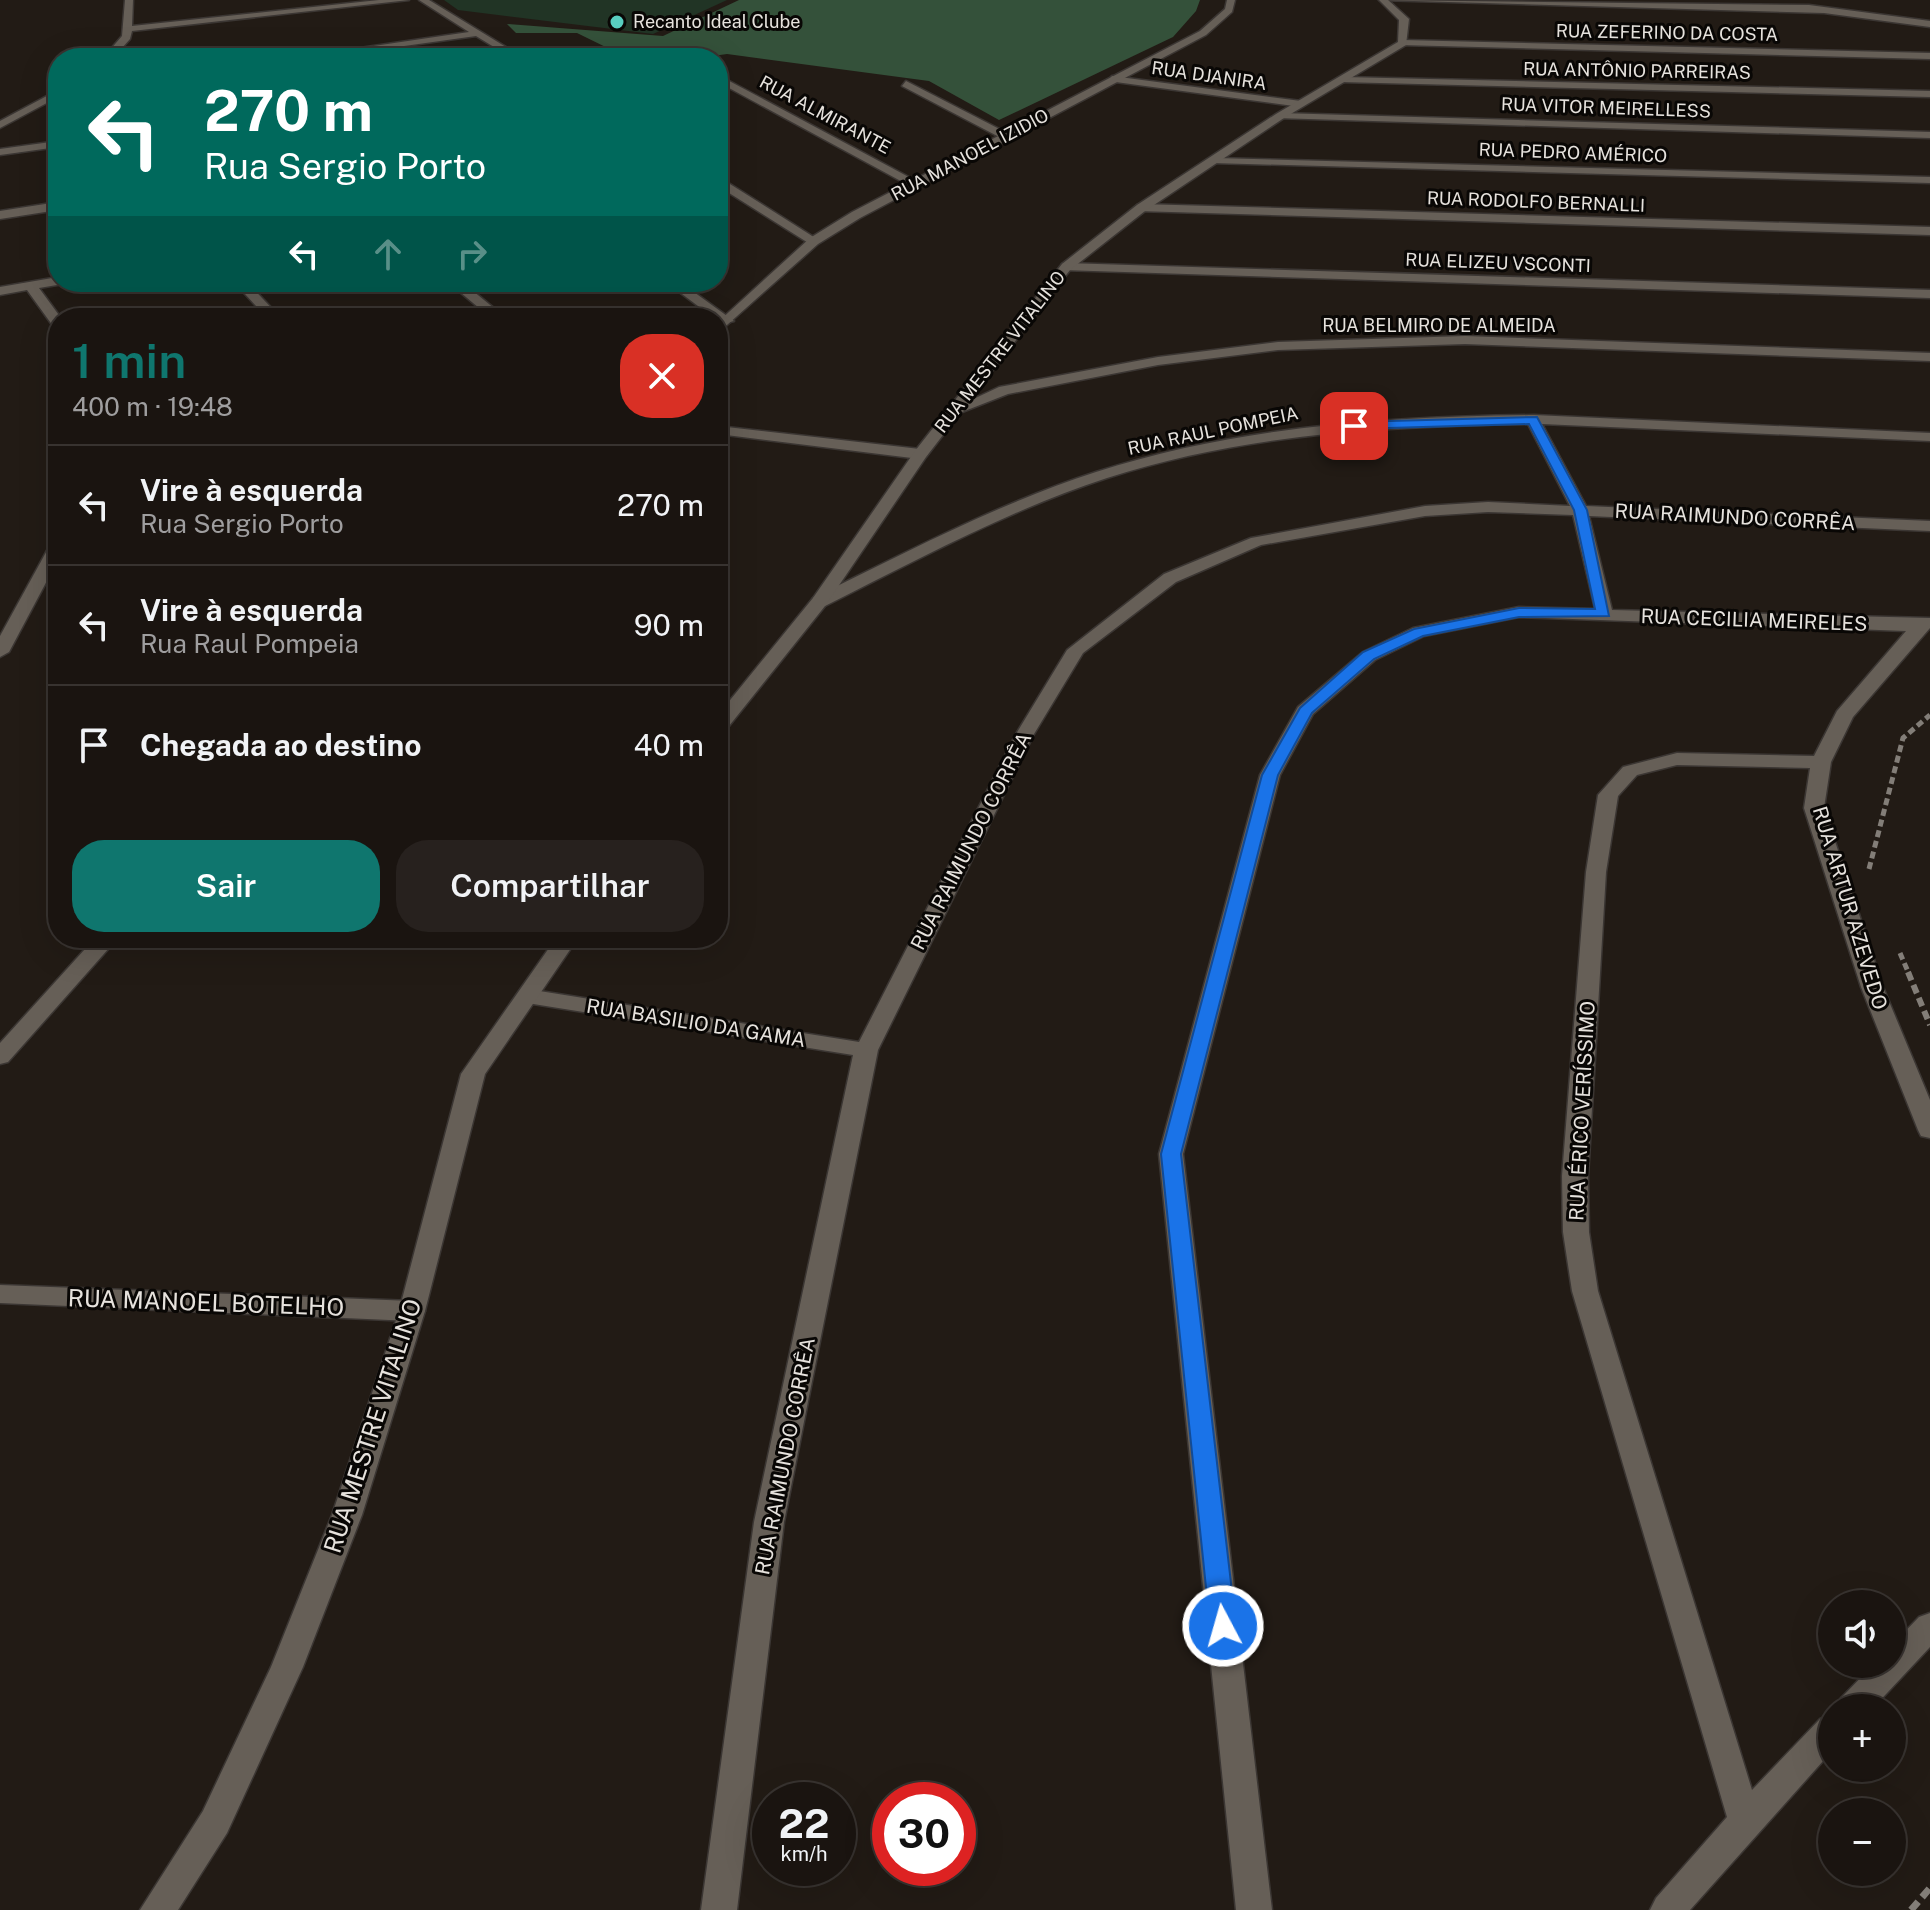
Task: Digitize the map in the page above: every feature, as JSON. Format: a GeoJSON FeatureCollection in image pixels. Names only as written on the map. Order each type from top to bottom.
{"type":"FeatureCollection","features":[{"type":"Feature","properties":{"kind":"street"},"geometry":{"type":"LineString","coordinates":[[117,48],[127,37],[129,0]]}},
{"type":"Feature","properties":{"kind":"street"},"geometry":{"type":"LineString","coordinates":[[128,29],[405,0]]}},
{"type":"Feature","properties":{"kind":"street"},"geometry":{"type":"LineString","coordinates":[[423,0],[503,48]]}},
{"type":"Feature","properties":{"kind":"street","name":"RUA MANOEL IZIDIO"},"geometry":{"type":"LineString","coordinates":[[728,320],[814,241],[914,184],[1203,33],[1229,10],[1231,0]]}},
{"type":"Feature","properties":{"kind":"street"},"geometry":{"type":"LineString","coordinates":[[1383,0],[1824,10]]}},
{"type":"Feature","properties":{"kind":"street"},"geometry":{"type":"LineString","coordinates":[[1383,0],[1404,19],[1403,43]]}},
{"type":"Feature","properties":{"kind":"street"},"geometry":{"type":"LineString","coordinates":[[1748,0],[1930,24]]}},
{"type":"Feature","properties":{"kind":"street"},"geometry":{"type":"LineString","coordinates":[[390,48],[479,33]]}},
{"type":"Feature","properties":{"kind":"street","name":"RUA ZEFERINO DA COSTA"},"geometry":{"type":"LineString","coordinates":[[1403,43],[1930,56]]}},
{"type":"Feature","properties":{"kind":"street","name":"RUA MESTRE VITALINO"},"geometry":{"type":"LineString","coordinates":[[728,715],[819,602],[920,454],[1066,267],[1141,208],[1280,116],[1403,43]]}},
{"type":"Feature","properties":{"kind":"street","name":"RUA DJANIRA"},"geometry":{"type":"LineString","coordinates":[[1112,79],[1301,104]]}},
{"type":"Feature","properties":{"kind":"street","name":"RUA ANTÔNIO PARREIRAS"},"geometry":{"type":"LineString","coordinates":[[1344,80],[1930,94]]}},
{"type":"Feature","properties":{"kind":"street","name":"RUA ALMIRANTE"},"geometry":{"type":"LineString","coordinates":[[728,83],[914,184]]}},
{"type":"Feature","properties":{"kind":"street"},"geometry":{"type":"LineString","coordinates":[[906,84],[1007,137]]}},
{"type":"Feature","properties":{"kind":"street"},"geometry":{"type":"LineString","coordinates":[[0,125],[48,99]]}},
{"type":"Feature","properties":{"kind":"street","name":"RUA VITOR MEIRELLESS"},"geometry":{"type":"LineString","coordinates":[[1280,116],[1930,135]]}},
{"type":"Feature","properties":{"kind":"street"},"geometry":{"type":"LineString","coordinates":[[0,152],[48,145]]}},
{"type":"Feature","properties":{"kind":"street","name":"RUA PEDRO AMÉRICO"},"geometry":{"type":"LineString","coordinates":[[1216,161],[1930,180]]}},
{"type":"Feature","properties":{"kind":"street"},"geometry":{"type":"LineString","coordinates":[[728,187],[814,241]]}},
{"type":"Feature","properties":{"kind":"street"},"geometry":{"type":"LineString","coordinates":[[0,215],[48,208]]}},
{"type":"Feature","properties":{"kind":"street","name":"RUA RODOLFO BERNALLI"},"geometry":{"type":"LineString","coordinates":[[1141,208],[1930,231]]}},
{"type":"Feature","properties":{"kind":"street","name":"RUA ELIZEU VSCONTI"},"geometry":{"type":"LineString","coordinates":[[1066,267],[1930,294]]}},
{"type":"Feature","properties":{"kind":"street"},"geometry":{"type":"LineString","coordinates":[[0,291],[48,282]]}},
{"type":"Feature","properties":{"kind":"street"},"geometry":{"type":"LineString","coordinates":[[30,285],[48,309]]}},
{"type":"Feature","properties":{"kind":"street"},"geometry":{"type":"LineString","coordinates":[[249,292],[265,308]]}},
{"type":"Feature","properties":{"kind":"street"},"geometry":{"type":"LineString","coordinates":[[466,292],[486,308]]}},
{"type":"Feature","properties":{"kind":"street"},"geometry":{"type":"LineString","coordinates":[[684,292],[702,308]]}},
{"type":"Feature","properties":{"kind":"street","name":"RUA BELMIRO DE ALMEIDA"},"geometry":{"type":"LineString","coordinates":[[957,410],[1004,390],[1158,361],[1278,346],[1465,340],[1930,357]]}},
{"type":"Feature","properties":{"kind":"street"},"geometry":{"type":"LineString","coordinates":[[1533,420],[1580,510],[1604,613]]}},
{"type":"Feature","properties":{"kind":"street","name":"RUA RAUL POMPEIA"},"geometry":{"type":"LineString","coordinates":[[819,602],[1011,510],[1141,463],[1267,437],[1354,426],[1533,420],[1930,437]]}},
{"type":"Feature","properties":{"kind":"street"},"geometry":{"type":"LineString","coordinates":[[728,431],[920,454]]}},
{"type":"Feature","properties":{"kind":"street","name":"RUA RAIMUNDO CORRÊA"},"geometry":{"type":"LineString","coordinates":[[719,1910],[769,1522],[866,1050],[1025,734],[1076,650],[1170,578],[1257,541],[1355,521],[1425,511],[1488,507],[1930,526]]}},
{"type":"Feature","properties":{"kind":"street"},"geometry":{"type":"LineString","coordinates":[[0,652],[48,563]]}},
{"type":"Feature","properties":{"kind":"street","name":"RUA CECILIA MEIRELES"},"geometry":{"type":"LineString","coordinates":[[1254,1910],[1171,1154],[1270,775],[1305,711],[1369,656],[1419,632],[1519,612],[1925,624]]}},
{"type":"Feature","properties":{"kind":"street","name":"RUA ARTUR AZEVEDO"},"geometry":{"type":"LineString","coordinates":[[1925,624],[1844,715],[1821,762],[1814,808],[1872,987],[1930,1130]]}},
{"type":"Feature","properties":{"kind":"street","name":"RUA ÉRICO VERÍSSIMO"},"geometry":{"type":"LineString","coordinates":[[1745,1821],[1585,1291],[1576,1232],[1575,1176],[1596,872],[1608,795],[1630,771],[1677,759],[1821,762]]}},
{"type":"Feature","properties":{"kind":"street"},"geometry":{"type":"LineString","coordinates":[[0,1057],[98,948]]}},
{"type":"Feature","properties":{"kind":"street","name":"RUA MESTRE VITALINO"},"geometry":{"type":"LineString","coordinates":[[158,1910],[215,1822],[287,1667],[347,1515],[412,1311],[473,1074],[560,948]]}},
{"type":"Feature","properties":{"kind":"street","name":"RUA BASILIO DA GAMA"},"geometry":{"type":"LineString","coordinates":[[527,996],[866,1050]]}},
{"type":"Feature","properties":{"kind":"street","name":"RUA MANOEL BOTELHO"},"geometry":{"type":"LineString","coordinates":[[0,1294],[412,1311]]}},
{"type":"Feature","properties":{"kind":"street"},"geometry":{"type":"LineString","coordinates":[[1865,1694],[1930,1626]]}},
{"type":"Feature","properties":{"kind":"street"},"geometry":{"type":"LineString","coordinates":[[1668,1910],[1745,1821],[1818,1744]]}},
{"type":"Feature","properties":{"kind":"path"},"geometry":{"type":"LineString","coordinates":[[1868,875],[1903,738],[1930,715]]}},
{"type":"Feature","properties":{"kind":"path"},"geometry":{"type":"LineString","coordinates":[[1896,943],[1930,1025]]}},
{"type":"Feature","properties":{"kind":"path"},"geometry":{"type":"LineString","coordinates":[[1911,1910],[1930,1888]]}},
{"type":"Feature","properties":{"kind":"green space","name":"Recanto Ideal Clube"},"geometry":{"type":"Polygon","coordinates":[[[444,0],[727,0],[653,34],[458,10],[444,0]]]}},
{"type":"Feature","properties":{"kind":"green space"},"geometry":{"type":"Polygon","coordinates":[[[739,0],[1200,0],[1196,11],[1173,37],[999,120],[929,81],[728,54],[728,48],[608,48],[577,33],[516,33],[507,24],[663,36],[739,0]]]}},
{"type":"Feature","properties":{"kind":"place","name":"Recanto Ideal Clube"},"geometry":{"type":"Point","coordinates":[617,22]}},
{"type":"Feature","properties":{"kind":"route"},"geometry":{"type":"LineString","coordinates":[[1223,1626],[1171,1154],[1270,775],[1305,711],[1369,656],[1419,632],[1519,612],[1604,613],[1580,510],[1533,420],[1354,426]]}}]}
